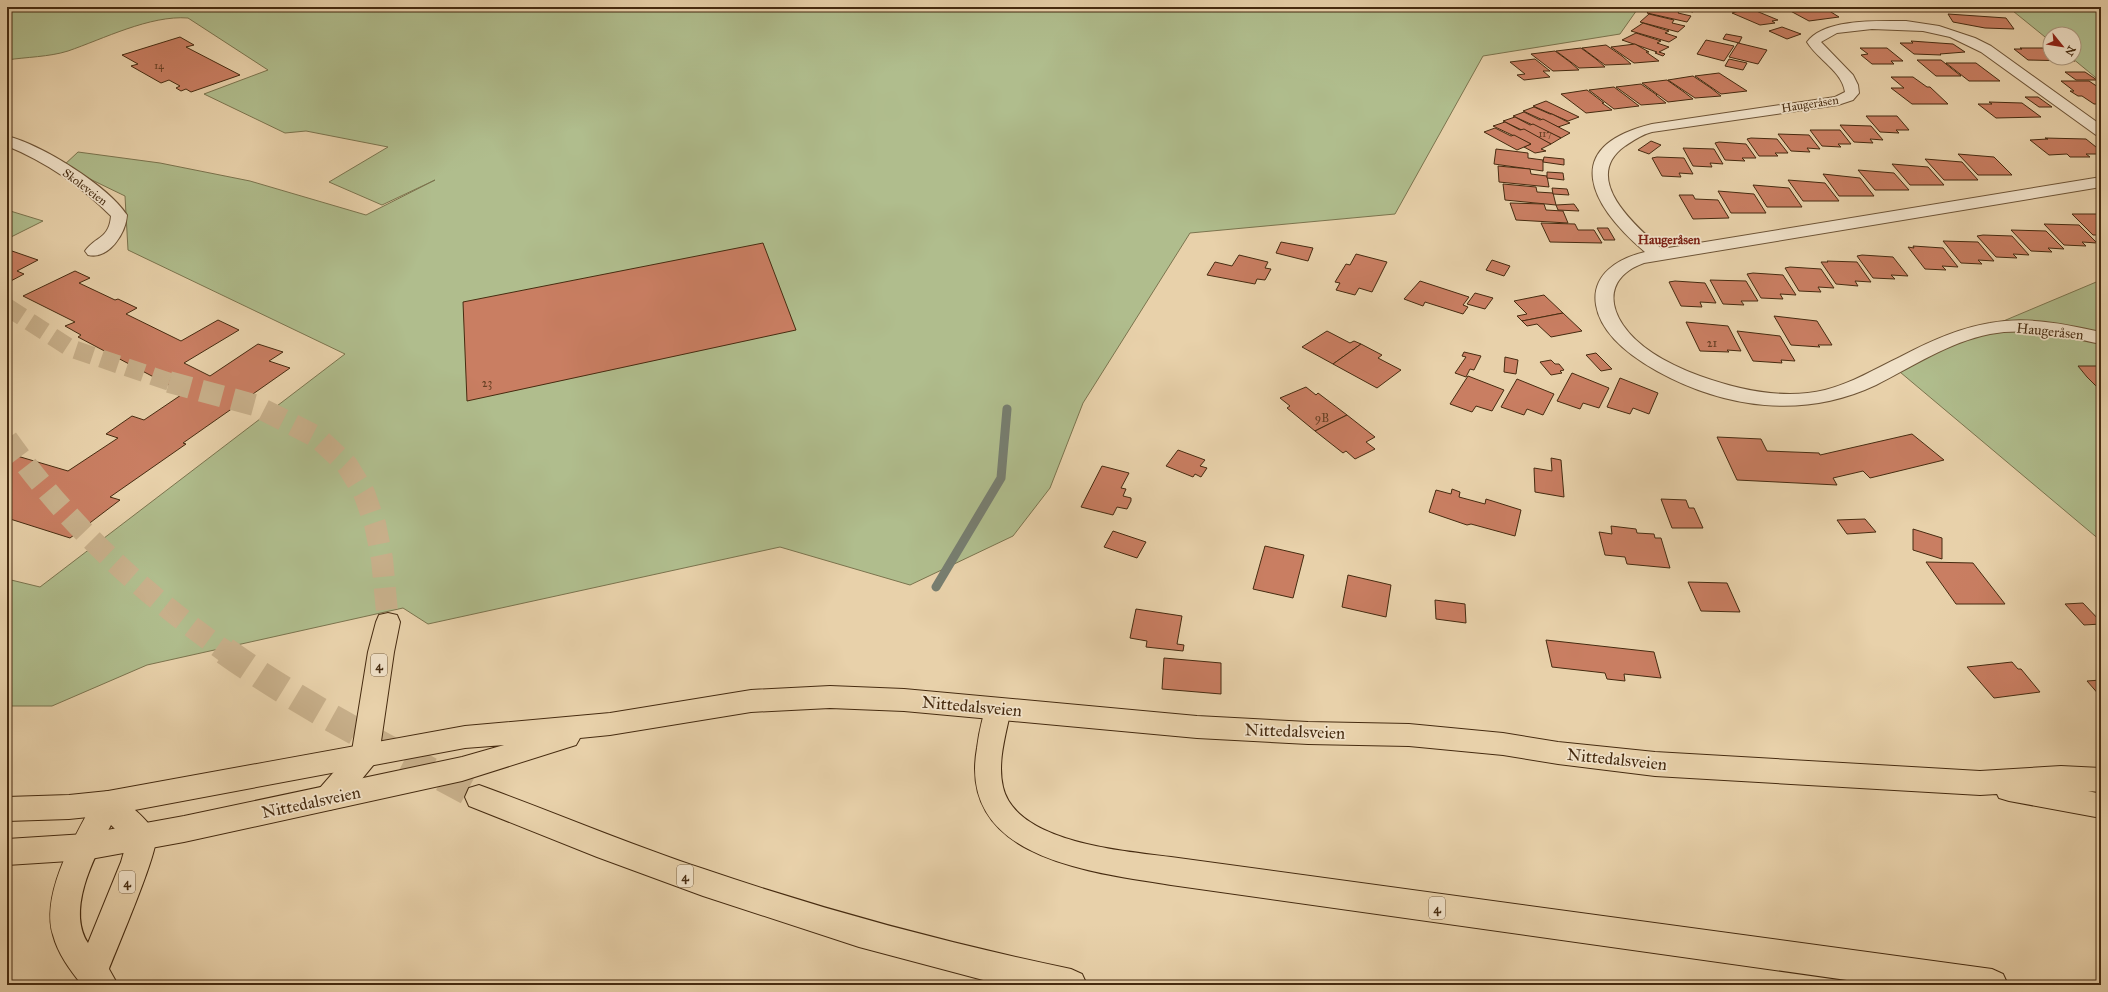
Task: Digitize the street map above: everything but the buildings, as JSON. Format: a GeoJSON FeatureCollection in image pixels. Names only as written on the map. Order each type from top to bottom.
{"type":"FeatureCollection","features":[{"type":"Feature","properties":{"kind":"main road","name":"4"},"geometry":{"type":"LineString","coordinates":[[365,755],[381,652],[388,622]]}},
{"type":"Feature","properties":{"kind":"main road","name":"Nittedalsveien"},"geometry":{"type":"LineString","coordinates":[[7,810],[69,807],[108,803],[465,737],[610,724],[706,707],[791,697],[862,698],[1262,731],[1410,735],[1503,744],[1558,753],[1655,764],[1980,783],[2061,778],[2101,780]]}},
{"type":"Feature","properties":{"kind":"main road","name":"4"},"geometry":{"type":"LineString","coordinates":[[998,709],[989,760],[989,780],[992,796],[1000,812],[1012,825],[1030,837],[1053,847],[1108,861],[1171,871],[1992,985]]}},
{"type":"Feature","properties":{"kind":"main road","name":"Nittedalsveien"},"geometry":{"type":"LineString","coordinates":[[7,852],[86,847],[142,837],[329,798],[462,769],[610,724]]}},
{"type":"Feature","properties":{"kind":"main road"},"geometry":{"type":"LineString","coordinates":[[329,798],[365,755]]}},
{"type":"Feature","properties":{"kind":"main road","name":"Nittedalsveien"},"geometry":{"type":"LineString","coordinates":[[1980,783],[2101,806]]}},
{"type":"Feature","properties":{"kind":"main road","name":"4"},"geometry":{"type":"LineString","coordinates":[[479,797],[651,865],[780,908],[949,957],[1071,985]]}},
{"type":"Feature","properties":{"kind":"main road","name":"4"},"geometry":{"type":"LineString","coordinates":[[97,978],[78,954],[67,934],[65,915],[74,874],[108,803]]}},
{"type":"Feature","properties":{"kind":"main road"},"geometry":{"type":"LineString","coordinates":[[108,803],[142,837]]}},
{"type":"Feature","properties":{"kind":"main road","name":"4"},"geometry":{"type":"LineString","coordinates":[[97,978],[136,862],[142,837]]}},
{"type":"Feature","properties":{"kind":"street","name":"Haugeråsen"},"geometry":{"type":"LineString","coordinates":[[1658,255],[1642,241],[1608,202],[1600,187],[1598,174],[1600,162],[1612,148],[1629,136],[1652,128],[1838,101],[1848,97],[1852,93],[1853,86],[1846,76],[1817,49],[1814,42],[1818,36],[1829,31],[1855,27],[1899,24],[1916,25],[1954,33],[1971,39],[2101,132]]}},
{"type":"Feature","properties":{"kind":"street","name":"Skoleveien"},"geometry":{"type":"LineString","coordinates":[[7,141],[23,147],[52,163],[93,192],[119,215],[119,226],[112,237],[94,251]]}},
{"type":"Feature","properties":{"kind":"street","name":"Haugeråsen"},"geometry":{"type":"LineString","coordinates":[[2101,182],[1658,255],[1631,262],[1611,275],[1604,289],[1605,307],[1612,322],[1626,340],[1674,372],[1704,384],[1738,394],[1775,400],[1803,400],[1836,395],[1860,386],[1908,360],[1967,335],[1991,328],[2018,326],[2050,329],[2101,338]]}},
{"type":"Feature","properties":{"kind":"green space"},"geometry":{"type":"Polygon","coordinates":[[[7,7],[1639,7],[1620,34],[1483,56],[1395,214],[1190,233],[1083,403],[1050,488],[1013,536],[910,585],[780,547],[428,624],[403,608],[147,665],[52,706],[7,706],[7,579],[40,587],[345,354],[128,250],[125,196],[63,166],[78,152],[160,163],[250,181],[366,215],[435,180],[382,205],[329,182],[388,147],[306,131],[285,133],[204,94],[268,70],[188,18],[158,20],[143,24],[61,53],[7,60],[7,7]]]}},
{"type":"Feature","properties":{"kind":"green space"},"geometry":{"type":"Polygon","coordinates":[[[2008,7],[2101,7],[2101,82],[2082,66],[2082,26],[2042,26],[2042,35],[2008,7]]]}},
{"type":"Feature","properties":{"kind":"green space"},"geometry":{"type":"Polygon","coordinates":[[[7,210],[43,221],[7,239],[7,210]]]}},
{"type":"Feature","properties":{"kind":"green space"},"geometry":{"type":"Polygon","coordinates":[[[2101,280],[2101,541],[1894,367],[2101,280]]]}},
{"type":"Feature","properties":{"kind":"waterway"},"geometry":{"type":"LineString","coordinates":[[936,587],[1001,478],[1007,409]]}},
{"type":"Feature","properties":{"kind":"tunnel"},"geometry":{"type":"LineString","coordinates":[[7,307],[70,348],[173,383]]}},
{"type":"Feature","properties":{"kind":"tunnel"},"geometry":{"type":"LineString","coordinates":[[169,382],[254,405],[317,437],[347,465],[364,493],[375,524],[382,559],[388,622]]}},
{"type":"Feature","properties":{"kind":"tunnel"},"geometry":{"type":"LineString","coordinates":[[7,439],[55,500],[107,555],[164,605],[226,652]]}},
{"type":"Feature","properties":{"kind":"tunnel"},"geometry":{"type":"LineString","coordinates":[[225,651],[255,672],[318,710],[382,746],[479,797]]}},
{"type":"Feature","properties":{"kind":"district","name":"Haugeråsen"},"geometry":{"type":"Point","coordinates":[1669,239]}}]}
